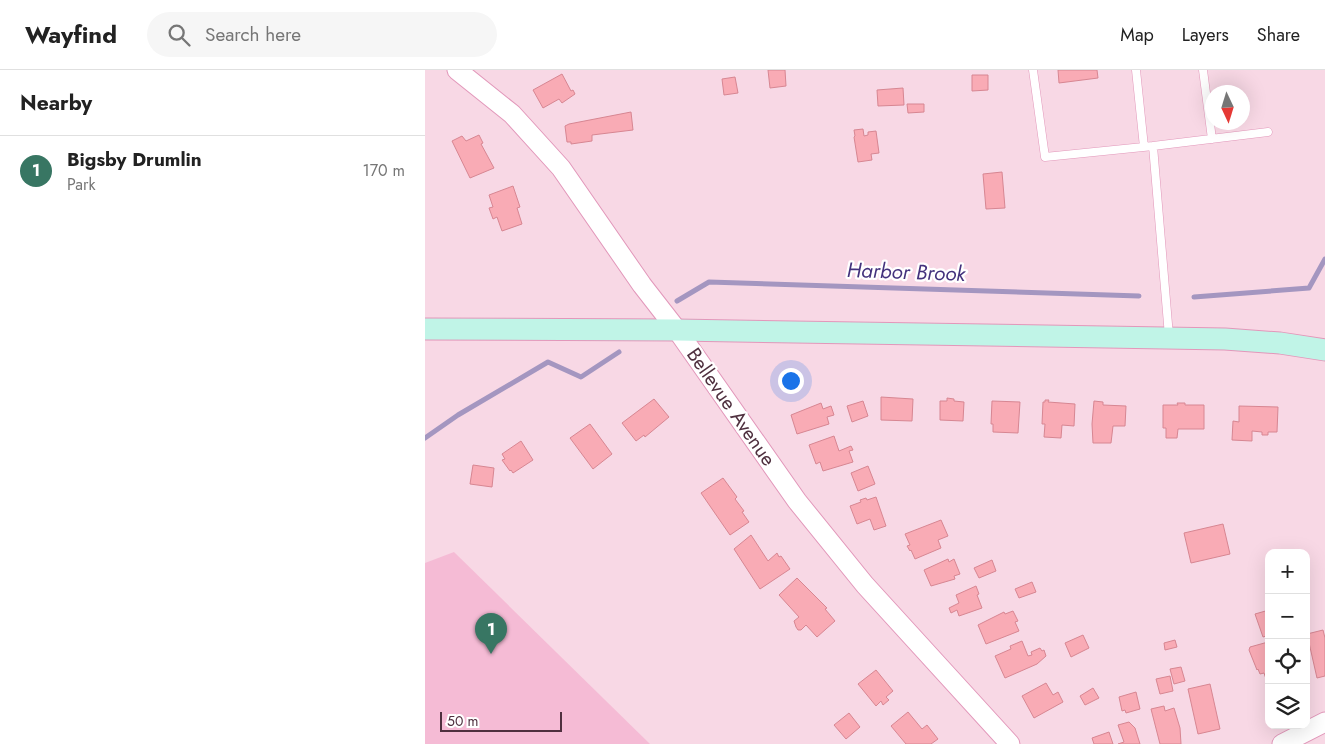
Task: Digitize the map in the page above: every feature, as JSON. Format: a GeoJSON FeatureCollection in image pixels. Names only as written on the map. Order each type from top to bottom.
{"type":"FeatureCollection","features":[{"type":"Feature","properties":{"kind":"main road"},"geometry":{"type":"LineString","coordinates":[[425,329],[677,330],[1225,339],[1280,343],[1325,350]]}},
{"type":"Feature","properties":{"kind":"street","name":"Bellevue Avenue"},"geometry":{"type":"LineString","coordinates":[[457,70],[513,114],[561,168],[642,285],[677,330],[810,516],[865,585],[1010,744]]}},
{"type":"Feature","properties":{"kind":"street"},"geometry":{"type":"LineString","coordinates":[[1282,744],[1325,722]]}},
{"type":"Feature","properties":{"kind":"lane"},"geometry":{"type":"LineString","coordinates":[[1033,70],[1045,157],[1149,147],[1267,132]]}},
{"type":"Feature","properties":{"kind":"lane"},"geometry":{"type":"LineString","coordinates":[[1137,70],[1149,147],[1169,338]]}},
{"type":"Feature","properties":{"kind":"lane"},"geometry":{"type":"LineString","coordinates":[[1203,70],[1212,139]]}},
{"type":"Feature","properties":{"kind":"shaded area"},"geometry":{"type":"Polygon","coordinates":[[[454,552],[650,744],[425,744],[425,563],[454,552]]]}},
{"type":"Feature","properties":{"kind":"building"},"geometry":{"type":"Polygon","coordinates":[[[768,70],[785,70],[786,86],[770,88],[768,70]]]}},
{"type":"Feature","properties":{"kind":"building"},"geometry":{"type":"Polygon","coordinates":[[[1058,70],[1097,70],[1098,78],[1059,83],[1058,70]]]}},
{"type":"Feature","properties":{"kind":"building"},"geometry":{"type":"Polygon","coordinates":[[[562,74],[571,91],[573,90],[575,94],[562,103],[559,99],[543,108],[533,90],[562,74]]]}},
{"type":"Feature","properties":{"kind":"building"},"geometry":{"type":"Polygon","coordinates":[[[972,75],[988,75],[988,90],[972,91],[972,75]]]}},
{"type":"Feature","properties":{"kind":"building"},"geometry":{"type":"Polygon","coordinates":[[[735,77],[738,93],[724,95],[722,79],[735,77]]]}},
{"type":"Feature","properties":{"kind":"building"},"geometry":{"type":"Polygon","coordinates":[[[903,88],[904,105],[878,106],[877,90],[903,88]]]}},
{"type":"Feature","properties":{"kind":"building"},"geometry":{"type":"Polygon","coordinates":[[[907,104],[924,104],[924,112],[908,113],[907,104]]]}},
{"type":"Feature","properties":{"kind":"building"},"geometry":{"type":"Polygon","coordinates":[[[631,112],[633,130],[592,135],[592,141],[571,144],[571,142],[567,142],[565,126],[569,124],[631,112]]]}},
{"type":"Feature","properties":{"kind":"building"},"geometry":{"type":"Polygon","coordinates":[[[863,129],[864,136],[868,135],[868,132],[876,131],[879,153],[871,154],[872,160],[858,162],[854,130],[863,129]]]}},
{"type":"Feature","properties":{"kind":"building"},"geometry":{"type":"Polygon","coordinates":[[[479,135],[483,143],[481,144],[494,168],[470,178],[452,141],[462,136],[466,141],[479,135]]]}},
{"type":"Feature","properties":{"kind":"building"},"geometry":{"type":"Polygon","coordinates":[[[1002,172],[1005,208],[986,209],[983,174],[1002,172]]]}},
{"type":"Feature","properties":{"kind":"building"},"geometry":{"type":"Polygon","coordinates":[[[513,186],[520,207],[517,208],[522,224],[502,231],[497,217],[493,219],[489,208],[493,207],[489,195],[513,186]]]}},
{"type":"Feature","properties":{"kind":"building"},"geometry":{"type":"Polygon","coordinates":[[[881,397],[913,399],[912,421],[881,420],[881,397]]]}},
{"type":"Feature","properties":{"kind":"building"},"geometry":{"type":"Polygon","coordinates":[[[947,398],[964,402],[963,421],[940,420],[940,401],[947,401],[947,398]]]}},
{"type":"Feature","properties":{"kind":"building"},"geometry":{"type":"Polygon","coordinates":[[[654,399],[669,417],[645,437],[644,435],[636,441],[622,423],[654,399]]]}},
{"type":"Feature","properties":{"kind":"building"},"geometry":{"type":"Polygon","coordinates":[[[1049,400],[1048,402],[1075,404],[1074,426],[1062,425],[1061,438],[1044,437],[1045,424],[1042,424],[1043,402],[1049,400]]]}},
{"type":"Feature","properties":{"kind":"building"},"geometry":{"type":"Polygon","coordinates":[[[863,401],[868,416],[852,422],[847,406],[863,401]]]}},
{"type":"Feature","properties":{"kind":"building"},"geometry":{"type":"Polygon","coordinates":[[[992,401],[1020,402],[1018,433],[993,432],[993,424],[991,424],[992,401]]]}},
{"type":"Feature","properties":{"kind":"building"},"geometry":{"type":"Polygon","coordinates":[[[1094,401],[1103,402],[1103,405],[1126,406],[1125,426],[1113,426],[1111,443],[1093,443],[1094,401]]]}},
{"type":"Feature","properties":{"kind":"building"},"geometry":{"type":"Polygon","coordinates":[[[821,403],[823,409],[831,406],[834,415],[827,417],[829,424],[797,434],[791,415],[821,403]]]}},
{"type":"Feature","properties":{"kind":"building"},"geometry":{"type":"Polygon","coordinates":[[[1177,403],[1204,405],[1204,429],[1178,429],[1177,438],[1166,438],[1166,428],[1163,428],[1163,405],[1178,405],[1177,403]]]}},
{"type":"Feature","properties":{"kind":"building"},"geometry":{"type":"Polygon","coordinates":[[[1239,406],[1278,407],[1277,432],[1268,432],[1268,435],[1262,435],[1262,432],[1252,431],[1252,441],[1232,440],[1233,421],[1239,422],[1239,406]]]}},
{"type":"Feature","properties":{"kind":"building"},"geometry":{"type":"Polygon","coordinates":[[[590,424],[612,454],[593,469],[570,438],[590,424]]]}},
{"type":"Feature","properties":{"kind":"building"},"geometry":{"type":"Polygon","coordinates":[[[834,436],[839,451],[851,446],[853,450],[849,451],[853,462],[823,471],[820,462],[816,464],[809,445],[834,436]]]}},
{"type":"Feature","properties":{"kind":"building"},"geometry":{"type":"Polygon","coordinates":[[[521,441],[533,460],[513,473],[502,460],[505,459],[502,454],[521,441]]]}},
{"type":"Feature","properties":{"kind":"building"},"geometry":{"type":"Polygon","coordinates":[[[473,465],[494,468],[492,487],[470,484],[473,465]]]}},
{"type":"Feature","properties":{"kind":"building"},"geometry":{"type":"Polygon","coordinates":[[[868,466],[875,484],[858,491],[851,473],[868,466]]]}},
{"type":"Feature","properties":{"kind":"building"},"geometry":{"type":"Polygon","coordinates":[[[723,478],[737,497],[735,499],[749,522],[730,535],[701,493],[723,478]]]}},
{"type":"Feature","properties":{"kind":"building"},"geometry":{"type":"Polygon","coordinates":[[[876,497],[886,526],[874,530],[870,519],[857,524],[850,506],[861,502],[860,500],[876,497]]]}},
{"type":"Feature","properties":{"kind":"building"},"geometry":{"type":"Polygon","coordinates":[[[941,520],[948,536],[938,540],[941,548],[915,559],[907,546],[910,545],[905,534],[941,520]]]}},
{"type":"Feature","properties":{"kind":"building"},"geometry":{"type":"Polygon","coordinates":[[[1223,524],[1230,554],[1191,563],[1184,533],[1223,524]]]}},
{"type":"Feature","properties":{"kind":"building"},"geometry":{"type":"Polygon","coordinates":[[[751,535],[768,561],[777,553],[790,569],[760,589],[734,549],[751,535]]]}},
{"type":"Feature","properties":{"kind":"building"},"geometry":{"type":"Polygon","coordinates":[[[948,559],[949,562],[954,559],[960,574],[954,576],[955,579],[931,586],[924,570],[948,559]]]}},
{"type":"Feature","properties":{"kind":"building"},"geometry":{"type":"Polygon","coordinates":[[[992,560],[996,571],[979,578],[974,568],[992,560]]]}},
{"type":"Feature","properties":{"kind":"building"},"geometry":{"type":"Polygon","coordinates":[[[797,578],[827,608],[825,609],[835,621],[817,637],[806,625],[801,630],[798,630],[794,621],[799,617],[779,595],[797,578]]]}},
{"type":"Feature","properties":{"kind":"building"},"geometry":{"type":"Polygon","coordinates":[[[1032,582],[1036,592],[1019,598],[1015,589],[1032,582]]]}},
{"type":"Feature","properties":{"kind":"building"},"geometry":{"type":"Polygon","coordinates":[[[976,586],[982,608],[959,616],[957,610],[951,613],[949,608],[959,603],[956,595],[976,586]]]}},
{"type":"Feature","properties":{"kind":"building"},"geometry":{"type":"Polygon","coordinates":[[[1013,611],[1018,621],[1015,622],[1019,631],[986,644],[978,625],[1004,612],[1005,614],[1013,611]]]}},
{"type":"Feature","properties":{"kind":"building"},"geometry":{"type":"Polygon","coordinates":[[[1265,611],[1265,636],[1263,637],[1255,614],[1265,611]]]}},
{"type":"Feature","properties":{"kind":"building"},"geometry":{"type":"Polygon","coordinates":[[[1323,630],[1325,638],[1325,676],[1317,678],[1310,647],[1310,633],[1323,630]]]}},
{"type":"Feature","properties":{"kind":"building"},"geometry":{"type":"Polygon","coordinates":[[[1083,635],[1089,648],[1071,657],[1065,643],[1083,635]]]}},
{"type":"Feature","properties":{"kind":"building"},"geometry":{"type":"Polygon","coordinates":[[[1175,640],[1177,647],[1165,650],[1164,643],[1175,640]]]}},
{"type":"Feature","properties":{"kind":"building"},"geometry":{"type":"Polygon","coordinates":[[[1022,641],[1028,656],[1032,655],[1031,652],[1040,648],[1042,651],[1044,650],[1046,656],[1037,664],[1005,678],[995,656],[1011,649],[1010,646],[1022,641]]]}},
{"type":"Feature","properties":{"kind":"building"},"geometry":{"type":"Polygon","coordinates":[[[1265,643],[1265,676],[1264,673],[1260,674],[1257,670],[1249,650],[1250,647],[1265,643]]]}},
{"type":"Feature","properties":{"kind":"building"},"geometry":{"type":"Polygon","coordinates":[[[1181,667],[1185,681],[1174,684],[1170,669],[1181,667]]]}},
{"type":"Feature","properties":{"kind":"building"},"geometry":{"type":"Polygon","coordinates":[[[876,670],[893,691],[886,697],[889,700],[883,705],[881,701],[876,706],[858,684],[876,670]]]}},
{"type":"Feature","properties":{"kind":"building"},"geometry":{"type":"Polygon","coordinates":[[[1170,676],[1173,691],[1160,694],[1156,679],[1170,676]]]}},
{"type":"Feature","properties":{"kind":"building"},"geometry":{"type":"Polygon","coordinates":[[[1046,683],[1053,695],[1058,692],[1063,702],[1034,718],[1022,696],[1046,683]]]}},
{"type":"Feature","properties":{"kind":"building"},"geometry":{"type":"Polygon","coordinates":[[[1210,684],[1220,729],[1198,734],[1188,689],[1210,684]]]}},
{"type":"Feature","properties":{"kind":"building"},"geometry":{"type":"Polygon","coordinates":[[[1093,688],[1099,698],[1085,705],[1080,696],[1093,688]]]}},
{"type":"Feature","properties":{"kind":"building"},"geometry":{"type":"Polygon","coordinates":[[[1136,692],[1140,709],[1126,713],[1125,710],[1122,711],[1119,697],[1136,692]]]}},
{"type":"Feature","properties":{"kind":"building"},"geometry":{"type":"Polygon","coordinates":[[[1164,706],[1165,711],[1174,708],[1180,728],[1181,744],[1160,744],[1151,709],[1164,706]]]}},
{"type":"Feature","properties":{"kind":"building"},"geometry":{"type":"Polygon","coordinates":[[[908,712],[922,729],[927,725],[938,739],[931,744],[906,744],[891,726],[908,712]]]}},
{"type":"Feature","properties":{"kind":"building"},"geometry":{"type":"Polygon","coordinates":[[[849,713],[860,727],[846,739],[834,725],[849,713]]]}},
{"type":"Feature","properties":{"kind":"building"},"geometry":{"type":"Polygon","coordinates":[[[1129,722],[1135,728],[1140,744],[1118,744],[1124,742],[1118,725],[1129,722]]]}},
{"type":"Feature","properties":{"kind":"building"},"geometry":{"type":"Polygon","coordinates":[[[1109,732],[1113,744],[1094,744],[1092,738],[1109,732]]]}},
{"type":"Feature","properties":{"kind":"waterway","name":"Harbor Brook"},"geometry":{"type":"LineString","coordinates":[[1194,297],[1309,288],[1325,259]]}},
{"type":"Feature","properties":{"kind":"waterway","name":"Harbor Brook"},"geometry":{"type":"LineString","coordinates":[[677,301],[709,282],[1139,296]]}},
{"type":"Feature","properties":{"kind":"waterway","name":"Harbor Brook"},"geometry":{"type":"LineString","coordinates":[[425,438],[458,415],[548,362],[581,377],[619,352]]}},
{"type":"Feature","properties":{"kind":"place","name":"Bigsby Drumlin"},"geometry":{"type":"Point","coordinates":[491,654]}}]}
